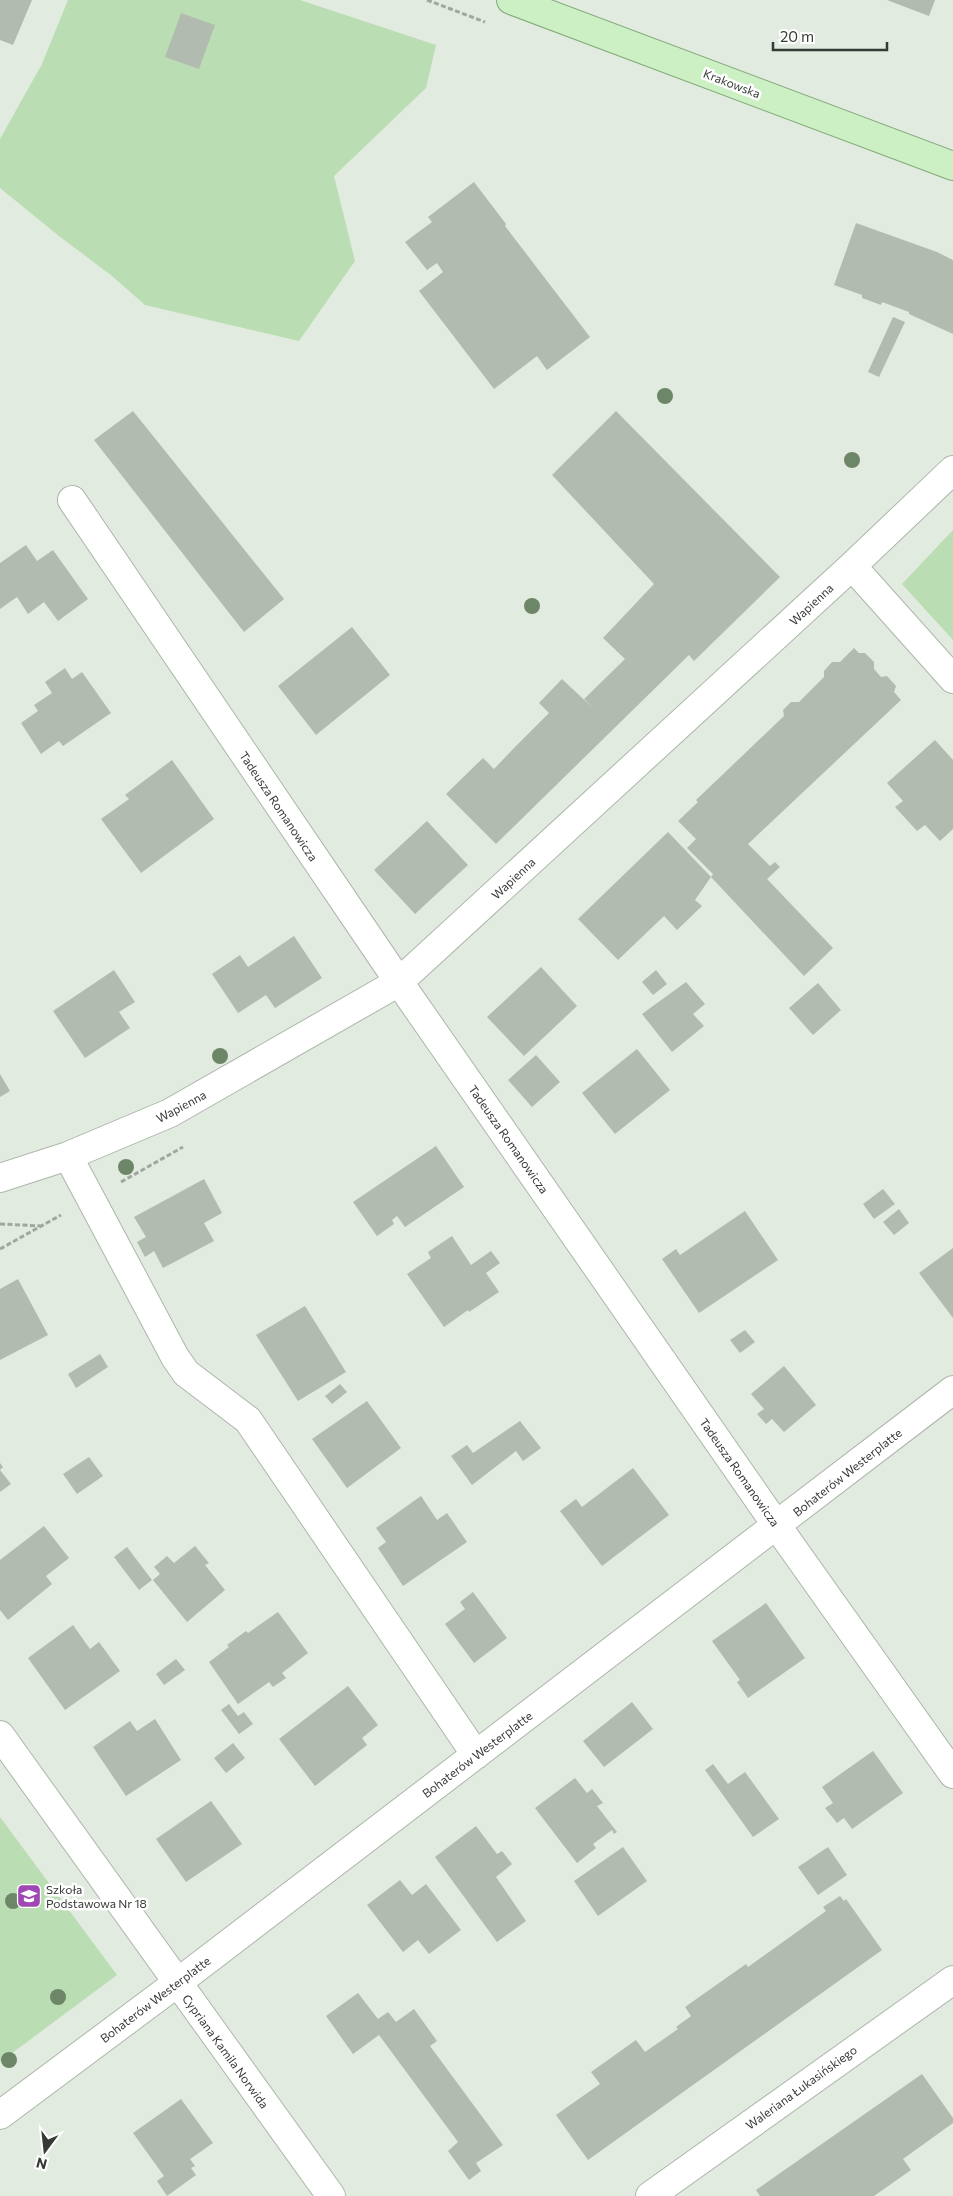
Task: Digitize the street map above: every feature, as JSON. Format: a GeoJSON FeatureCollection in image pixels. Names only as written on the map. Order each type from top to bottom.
{"type":"FeatureCollection","features":[{"type":"Feature","properties":{"kind":"main road","name":"Krakowska"},"geometry":{"type":"LineString","coordinates":[[511,0],[548,6],[953,166]]}},
{"type":"Feature","properties":{"kind":"street","name":"Wapienna"},"geometry":{"type":"LineString","coordinates":[[0,1178],[68,1156],[170,1113],[399,982],[852,566],[953,470]]}},
{"type":"Feature","properties":{"kind":"street","name":"Tadeusza Romanowicza"},"geometry":{"type":"LineString","coordinates":[[72,500],[399,982],[777,1526],[953,1774]]}},
{"type":"Feature","properties":{"kind":"street"},"geometry":{"type":"LineString","coordinates":[[852,566],[953,679]]}},
{"type":"Feature","properties":{"kind":"street"},"geometry":{"type":"LineString","coordinates":[[68,1156],[175,1357],[186,1372],[248,1420],[476,1755]]}},
{"type":"Feature","properties":{"kind":"street","name":"Bohaterów Westerplatte"},"geometry":{"type":"LineString","coordinates":[[0,2115],[177,1983],[953,1390]]}},
{"type":"Feature","properties":{"kind":"street","name":"Cypriana Kamila Norwida"},"geometry":{"type":"LineString","coordinates":[[0,1735],[331,2196]]}},
{"type":"Feature","properties":{"kind":"street","name":"Waleriana Łukasińskiego"},"geometry":{"type":"LineString","coordinates":[[650,2196],[953,1980]]}},
{"type":"Feature","properties":{"kind":"path"},"geometry":{"type":"LineString","coordinates":[[427,0],[487,23]]}},
{"type":"Feature","properties":{"kind":"path"},"geometry":{"type":"LineString","coordinates":[[0,1224],[42,1226],[0,1249]]}},
{"type":"Feature","properties":{"kind":"green space"},"geometry":{"type":"Polygon","coordinates":[[[68,0],[300,0],[436,45],[426,88],[334,176],[355,261],[299,341],[145,305],[112,276],[0,188],[0,139],[42,64],[68,0]]]}},
{"type":"Feature","properties":{"kind":"green space"},"geometry":{"type":"Polygon","coordinates":[[[953,530],[953,640],[902,584],[953,530]]]}},
{"type":"Feature","properties":{"kind":"green space","name":"Szkoła Podstawowa Nr 18"},"geometry":{"type":"Polygon","coordinates":[[[0,1817],[117,1975],[0,2062],[0,1817]]]}},
{"type":"Feature","properties":{"kind":"building"},"geometry":{"type":"Polygon","coordinates":[[[0,0],[32,0],[13,45],[0,40],[0,0]]]}},
{"type":"Feature","properties":{"kind":"building"},"geometry":{"type":"Polygon","coordinates":[[[887,0],[935,0],[929,16],[887,0]]]}},
{"type":"Feature","properties":{"kind":"building"},"geometry":{"type":"Polygon","coordinates":[[[181,13],[215,25],[199,69],[165,57],[181,13]]]}},
{"type":"Feature","properties":{"kind":"building"},"geometry":{"type":"Polygon","coordinates":[[[474,182],[506,224],[505,226],[590,337],[547,370],[537,356],[494,389],[419,291],[443,272],[437,263],[427,270],[405,242],[432,222],[428,217],[474,182]]]}},
{"type":"Feature","properties":{"kind":"building"},"geometry":{"type":"Polygon","coordinates":[[[856,223],[937,252],[953,260],[953,334],[909,314],[909,312],[882,302],[881,305],[862,298],[862,295],[834,285],[856,223]]]}},
{"type":"Feature","properties":{"kind":"building"},"geometry":{"type":"Polygon","coordinates":[[[893,317],[905,322],[879,377],[868,372],[893,317]]]}},
{"type":"Feature","properties":{"kind":"building"},"geometry":{"type":"Polygon","coordinates":[[[133,411],[284,599],[244,632],[94,440],[133,411]]]}},
{"type":"Feature","properties":{"kind":"building"},"geometry":{"type":"Polygon","coordinates":[[[616,411],[780,577],[694,661],[689,655],[496,844],[446,794],[483,758],[494,769],[549,713],[539,703],[562,679],[596,711],[584,699],[625,659],[603,638],[654,584],[552,475],[616,411]]]}},
{"type":"Feature","properties":{"kind":"building"},"geometry":{"type":"Polygon","coordinates":[[[26,545],[37,561],[53,550],[88,599],[58,621],[44,602],[28,614],[17,597],[0,609],[0,563],[26,545]]]}},
{"type":"Feature","properties":{"kind":"building"},"geometry":{"type":"Polygon","coordinates":[[[352,627],[390,675],[316,735],[278,686],[352,627]]]}},
{"type":"Feature","properties":{"kind":"building"},"geometry":{"type":"Polygon","coordinates":[[[854,648],[859,653],[865,653],[874,662],[874,669],[881,677],[887,676],[896,686],[894,692],[901,700],[748,844],[770,866],[775,862],[780,867],[767,879],[833,948],[804,976],[711,877],[713,874],[687,848],[696,839],[678,821],[698,802],[696,800],[784,716],[783,710],[791,702],[799,702],[824,677],[824,671],[832,662],[840,662],[854,648]]]}},
{"type":"Feature","properties":{"kind":"building"},"geometry":{"type":"Polygon","coordinates":[[[65,668],[72,679],[82,672],[111,713],[63,746],[59,741],[41,754],[21,723],[38,711],[34,705],[52,693],[45,682],[65,668]]]}},
{"type":"Feature","properties":{"kind":"building"},"geometry":{"type":"Polygon","coordinates":[[[935,740],[953,760],[953,829],[940,841],[925,825],[917,831],[895,807],[903,801],[887,783],[935,740]]]}},
{"type":"Feature","properties":{"kind":"building"},"geometry":{"type":"Polygon","coordinates":[[[172,760],[214,819],[141,873],[101,819],[129,799],[125,795],[172,760]]]}},
{"type":"Feature","properties":{"kind":"building"},"geometry":{"type":"Polygon","coordinates":[[[427,821],[468,865],[415,914],[374,870],[427,821]]]}},
{"type":"Feature","properties":{"kind":"building"},"geometry":{"type":"Polygon","coordinates":[[[668,832],[711,877],[695,900],[702,906],[677,930],[664,916],[618,960],[578,919],[668,832]]]}},
{"type":"Feature","properties":{"kind":"building"},"geometry":{"type":"Polygon","coordinates":[[[294,936],[322,978],[275,1008],[266,995],[238,1013],[212,974],[240,955],[248,967],[294,936]]]}},
{"type":"Feature","properties":{"kind":"building"},"geometry":{"type":"Polygon","coordinates":[[[541,967],[577,1006],[524,1056],[487,1017],[541,967]]]}},
{"type":"Feature","properties":{"kind":"building"},"geometry":{"type":"Polygon","coordinates":[[[114,970],[135,1002],[119,1012],[130,1028],[85,1058],[53,1011],[114,970]]]}},
{"type":"Feature","properties":{"kind":"building"},"geometry":{"type":"Polygon","coordinates":[[[656,970],[667,984],[653,995],[642,982],[656,970]]]}},
{"type":"Feature","properties":{"kind":"building"},"geometry":{"type":"Polygon","coordinates":[[[686,982],[705,1004],[693,1014],[704,1026],[672,1052],[642,1014],[686,982]]]}},
{"type":"Feature","properties":{"kind":"building"},"geometry":{"type":"Polygon","coordinates":[[[818,983],[841,1010],[813,1035],[789,1008],[818,983]]]}},
{"type":"Feature","properties":{"kind":"building"},"geometry":{"type":"Polygon","coordinates":[[[637,1049],[670,1090],[615,1134],[582,1093],[637,1049]]]}},
{"type":"Feature","properties":{"kind":"building"},"geometry":{"type":"Polygon","coordinates":[[[536,1055],[560,1082],[532,1107],[508,1080],[536,1055]]]}},
{"type":"Feature","properties":{"kind":"building"},"geometry":{"type":"Polygon","coordinates":[[[0,1074],[10,1091],[0,1097],[0,1074]]]}},
{"type":"Feature","properties":{"kind":"building"},"geometry":{"type":"Polygon","coordinates":[[[436,1146],[464,1187],[405,1227],[397,1216],[392,1220],[394,1224],[377,1236],[353,1202],[436,1146]]]}},
{"type":"Feature","properties":{"kind":"building"},"geometry":{"type":"Polygon","coordinates":[[[204,1179],[222,1213],[204,1223],[214,1241],[163,1268],[154,1251],[145,1257],[137,1242],[146,1237],[134,1217],[204,1179]]]}},
{"type":"Feature","properties":{"kind":"building"},"geometry":{"type":"Polygon","coordinates":[[[883,1189],[895,1204],[874,1219],[863,1204],[883,1189]]]}},
{"type":"Feature","properties":{"kind":"building"},"geometry":{"type":"Polygon","coordinates":[[[899,1209],[909,1223],[894,1235],[883,1222],[899,1209]]]}},
{"type":"Feature","properties":{"kind":"building"},"geometry":{"type":"Polygon","coordinates":[[[745,1211],[778,1260],[699,1313],[662,1259],[676,1249],[680,1255],[745,1211]]]}},
{"type":"Feature","properties":{"kind":"building"},"geometry":{"type":"Polygon","coordinates":[[[452,1236],[471,1265],[491,1251],[500,1263],[486,1273],[499,1292],[444,1327],[407,1274],[431,1258],[428,1252],[452,1236]]]}},
{"type":"Feature","properties":{"kind":"building"},"geometry":{"type":"Polygon","coordinates":[[[953,1248],[953,1318],[919,1273],[953,1248]]]}},
{"type":"Feature","properties":{"kind":"building"},"geometry":{"type":"Polygon","coordinates":[[[18,1279],[48,1335],[0,1360],[0,1289],[18,1279]]]}},
{"type":"Feature","properties":{"kind":"building"},"geometry":{"type":"Polygon","coordinates":[[[305,1306],[346,1372],[298,1401],[256,1335],[305,1306]]]}},
{"type":"Feature","properties":{"kind":"building"},"geometry":{"type":"Polygon","coordinates":[[[745,1330],[755,1342],[740,1353],[730,1340],[745,1330]]]}},
{"type":"Feature","properties":{"kind":"building"},"geometry":{"type":"Polygon","coordinates":[[[100,1354],[108,1367],[76,1388],[68,1374],[100,1354]]]}},
{"type":"Feature","properties":{"kind":"building"},"geometry":{"type":"Polygon","coordinates":[[[784,1366],[816,1405],[784,1432],[772,1419],[766,1424],[757,1414],[764,1409],[751,1394],[784,1366]]]}},
{"type":"Feature","properties":{"kind":"building"},"geometry":{"type":"Polygon","coordinates":[[[340,1384],[347,1392],[332,1404],[325,1396],[340,1384]]]}},
{"type":"Feature","properties":{"kind":"building"},"geometry":{"type":"Polygon","coordinates":[[[367,1401],[401,1448],[347,1488],[312,1439],[367,1401]]]}},
{"type":"Feature","properties":{"kind":"building"},"geometry":{"type":"Polygon","coordinates":[[[520,1421],[541,1448],[523,1461],[516,1451],[472,1485],[451,1456],[467,1445],[473,1453],[520,1421]]]}},
{"type":"Feature","properties":{"kind":"building"},"geometry":{"type":"Polygon","coordinates":[[[89,1457],[103,1476],[77,1494],[63,1474],[89,1457]]]}},
{"type":"Feature","properties":{"kind":"building"},"geometry":{"type":"Polygon","coordinates":[[[633,1468],[669,1515],[602,1566],[560,1511],[576,1499],[582,1507],[633,1468]]]}},
{"type":"Feature","properties":{"kind":"building"},"geometry":{"type":"Polygon","coordinates":[[[0,1470],[11,1484],[0,1492],[0,1470]]]}},
{"type":"Feature","properties":{"kind":"building"},"geometry":{"type":"Polygon","coordinates":[[[421,1496],[437,1520],[447,1513],[467,1542],[403,1586],[378,1548],[386,1542],[376,1528],[421,1496]]]}},
{"type":"Feature","properties":{"kind":"building"},"geometry":{"type":"Polygon","coordinates":[[[44,1526],[69,1558],[46,1576],[52,1584],[8,1620],[0,1610],[0,1560],[44,1526]]]}},
{"type":"Feature","properties":{"kind":"building"},"geometry":{"type":"Polygon","coordinates":[[[195,1546],[209,1563],[205,1565],[225,1590],[187,1622],[153,1580],[160,1574],[154,1567],[167,1556],[174,1563],[195,1546]]]}},
{"type":"Feature","properties":{"kind":"building"},"geometry":{"type":"Polygon","coordinates":[[[127,1547],[152,1580],[139,1590],[114,1557],[127,1547]]]}},
{"type":"Feature","properties":{"kind":"building"},"geometry":{"type":"Polygon","coordinates":[[[473,1592],[507,1638],[474,1663],[445,1624],[465,1609],[460,1602],[473,1592]]]}},
{"type":"Feature","properties":{"kind":"building"},"geometry":{"type":"Polygon","coordinates":[[[766,1603],[805,1658],[748,1698],[737,1682],[740,1680],[712,1641],[766,1603]]]}},
{"type":"Feature","properties":{"kind":"building"},"geometry":{"type":"Polygon","coordinates":[[[278,1612],[308,1653],[282,1673],[286,1678],[273,1687],[269,1682],[238,1704],[209,1662],[246,1631],[248,1633],[278,1612]]]}},
{"type":"Feature","properties":{"kind":"building"},"geometry":{"type":"Polygon","coordinates":[[[73,1625],[90,1649],[99,1642],[120,1671],[65,1710],[28,1658],[73,1625]]]}},
{"type":"Feature","properties":{"kind":"building"},"geometry":{"type":"Polygon","coordinates":[[[176,1659],[185,1670],[164,1685],[156,1674],[176,1659]]]}},
{"type":"Feature","properties":{"kind":"building"},"geometry":{"type":"Polygon","coordinates":[[[348,1686],[378,1725],[362,1738],[367,1745],[315,1786],[279,1739],[348,1686]]]}},
{"type":"Feature","properties":{"kind":"building"},"geometry":{"type":"Polygon","coordinates":[[[632,1702],[653,1729],[604,1767],[583,1741],[632,1702]]]}},
{"type":"Feature","properties":{"kind":"building"},"geometry":{"type":"Polygon","coordinates":[[[229,1704],[238,1716],[244,1712],[253,1724],[239,1734],[221,1710],[229,1704]]]}},
{"type":"Feature","properties":{"kind":"building"},"geometry":{"type":"Polygon","coordinates":[[[155,1719],[181,1760],[126,1796],[93,1747],[130,1721],[137,1731],[155,1719]]]}},
{"type":"Feature","properties":{"kind":"building"},"geometry":{"type":"Polygon","coordinates":[[[233,1743],[245,1758],[226,1773],[214,1758],[233,1743]]]}},
{"type":"Feature","properties":{"kind":"building"},"geometry":{"type":"Polygon","coordinates":[[[873,1751],[903,1793],[852,1829],[844,1818],[837,1823],[825,1808],[833,1803],[822,1787],[873,1751]]]}},
{"type":"Feature","properties":{"kind":"building"},"geometry":{"type":"Polygon","coordinates":[[[713,1764],[728,1784],[745,1772],[779,1819],[753,1837],[705,1770],[713,1764]]]}},
{"type":"Feature","properties":{"kind":"building"},"geometry":{"type":"Polygon","coordinates":[[[575,1778],[587,1793],[592,1789],[603,1803],[597,1806],[617,1832],[614,1834],[612,1830],[593,1844],[596,1848],[577,1863],[535,1808],[575,1778]]]}},
{"type":"Feature","properties":{"kind":"building"},"geometry":{"type":"Polygon","coordinates":[[[211,1801],[242,1844],[186,1882],[156,1839],[211,1801]]]}},
{"type":"Feature","properties":{"kind":"building"},"geometry":{"type":"Polygon","coordinates":[[[476,1826],[497,1854],[502,1851],[512,1864],[496,1877],[526,1921],[497,1942],[435,1857],[476,1826]]]}},
{"type":"Feature","properties":{"kind":"building"},"geometry":{"type":"Polygon","coordinates":[[[623,1847],[647,1881],[598,1916],[574,1881],[623,1847]]]}},
{"type":"Feature","properties":{"kind":"building"},"geometry":{"type":"Polygon","coordinates":[[[828,1847],[847,1875],[818,1895],[798,1867],[828,1847]]]}},
{"type":"Feature","properties":{"kind":"building"},"geometry":{"type":"Polygon","coordinates":[[[400,1880],[412,1895],[426,1884],[461,1930],[429,1954],[418,1940],[403,1952],[367,1905],[400,1880]]]}},
{"type":"Feature","properties":{"kind":"building"},"geometry":{"type":"Polygon","coordinates":[[[840,1896],[844,1901],[846,1899],[882,1950],[588,2160],[556,2115],[600,2084],[591,2072],[636,2040],[645,2052],[678,2029],[676,2027],[691,2016],[685,2007],[746,1964],[748,1967],[826,1911],[823,1907],[840,1896]]]}},
{"type":"Feature","properties":{"kind":"building"},"geometry":{"type":"Polygon","coordinates":[[[358,1993],[378,2019],[388,2012],[396,2022],[414,2009],[437,2041],[430,2046],[503,2145],[476,2163],[481,2171],[469,2180],[448,2151],[458,2142],[379,2035],[353,2054],[326,2016],[358,1993]]]}},
{"type":"Feature","properties":{"kind":"building"},"geometry":{"type":"Polygon","coordinates":[[[922,2074],[953,2118],[953,2123],[903,2159],[911,2170],[874,2196],[760,2196],[756,2190],[922,2074]]]}},
{"type":"Feature","properties":{"kind":"building"},"geometry":{"type":"Polygon","coordinates":[[[181,2099],[213,2143],[190,2159],[195,2166],[191,2168],[196,2175],[167,2196],[157,2181],[164,2176],[133,2133],[181,2099]]]}},
{"type":"Feature","properties":{"kind":"place","name":"Szkoła Podstawowa Nr 18"},"geometry":{"type":"Point","coordinates":[29,1896]}}]}
